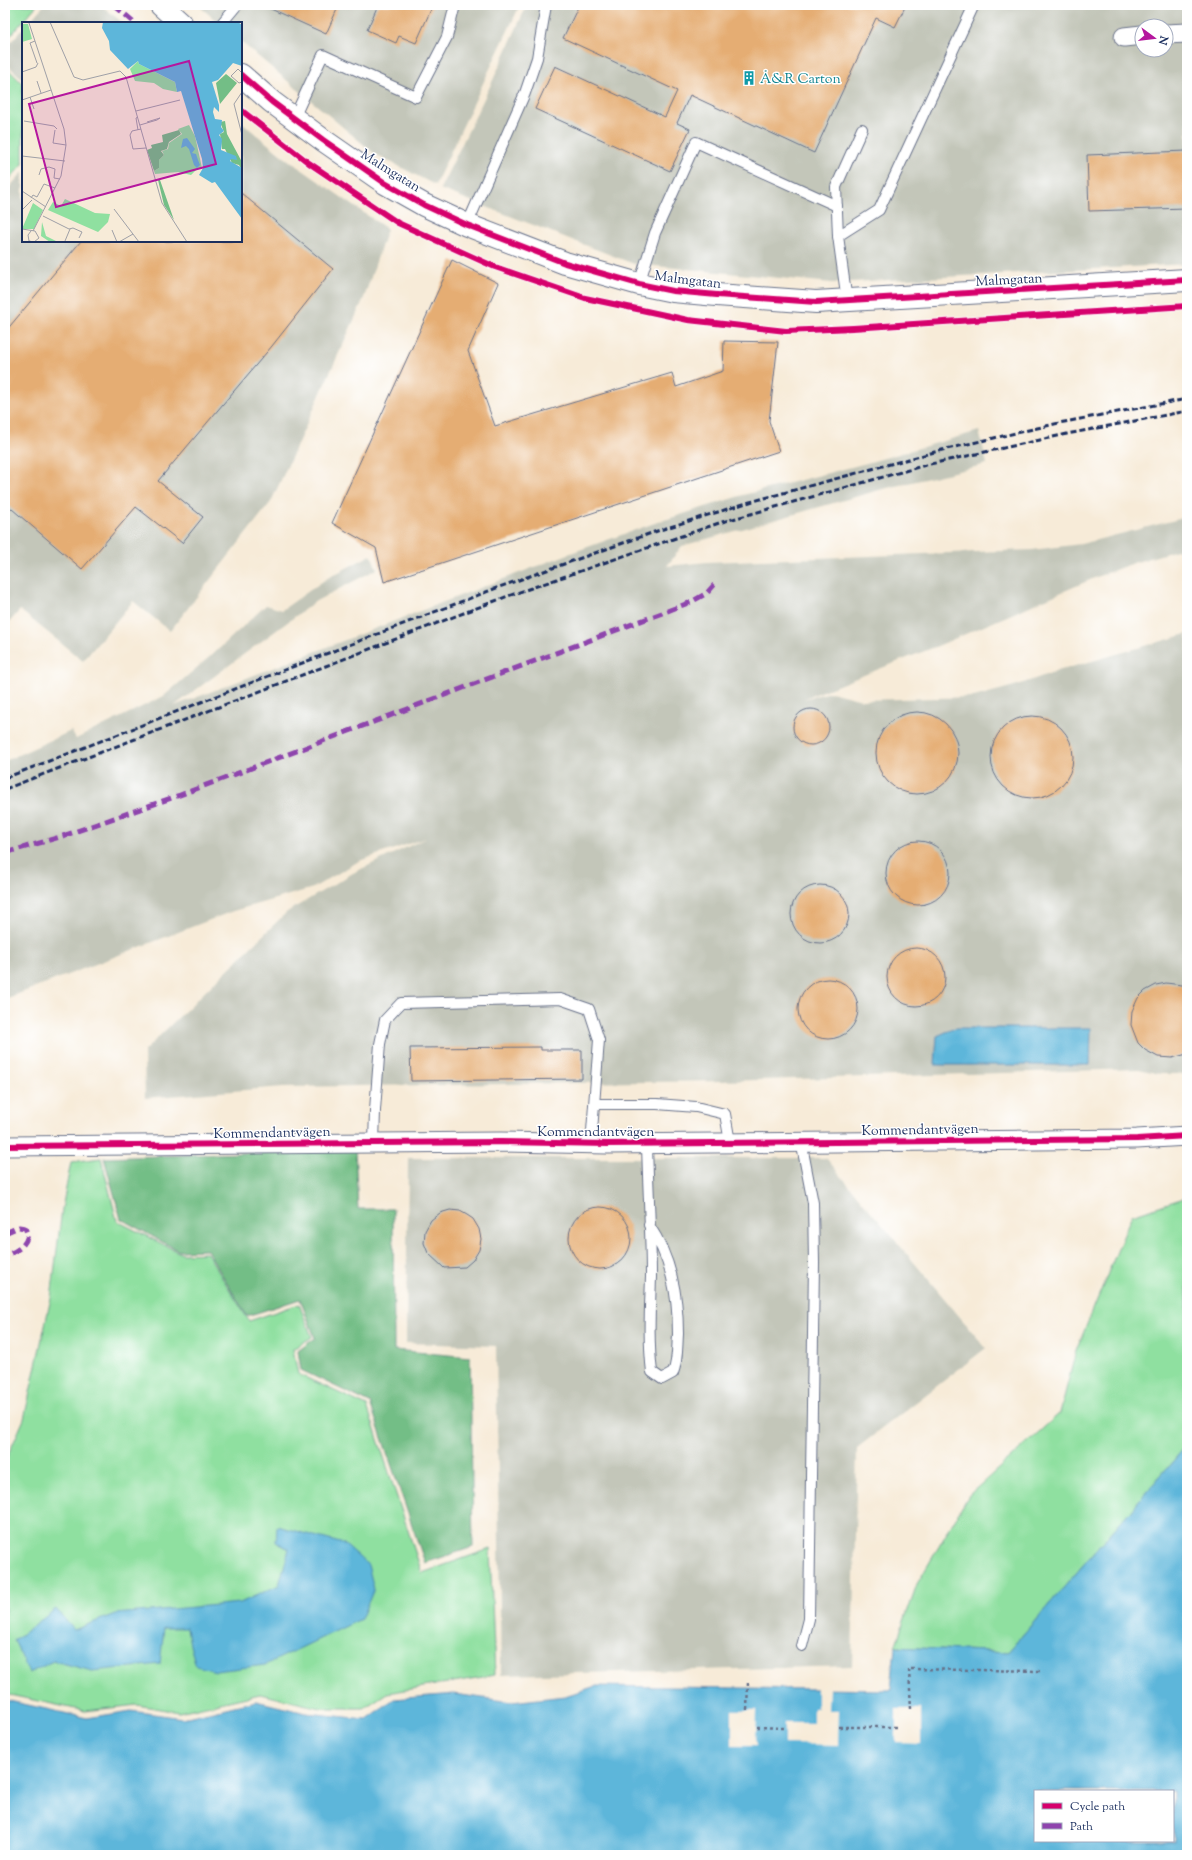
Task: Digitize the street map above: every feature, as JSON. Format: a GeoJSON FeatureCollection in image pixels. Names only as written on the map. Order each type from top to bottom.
{"type":"FeatureCollection","features":[{"type":"Feature","properties":{"kind":"street"},"geometry":{"type":"LineString","coordinates":[[161,5],[180,22]]}},
{"type":"Feature","properties":{"kind":"street"},"geometry":{"type":"LineString","coordinates":[[1174,34],[1187,33]]}},
{"type":"Feature","properties":{"kind":"street","name":"Malmgatan"},"geometry":{"type":"LineString","coordinates":[[242,76],[294,118],[385,183],[441,214],[565,263],[639,284],[673,291],[816,302],[1187,280]]}},
{"type":"Feature","properties":{"kind":"street","name":"Kommendantvägen"},"geometry":{"type":"LineString","coordinates":[[5,1146],[502,1142],[591,1144],[1137,1139],[1187,1136]]}},
{"type":"Feature","properties":{"kind":"lane"},"geometry":{"type":"LineString","coordinates":[[223,22],[237,5]]}},
{"type":"Feature","properties":{"kind":"lane"},"geometry":{"type":"LineString","coordinates":[[294,118],[323,55],[416,97],[447,37],[455,5]]}},
{"type":"Feature","properties":{"kind":"lane"},"geometry":{"type":"LineString","coordinates":[[467,225],[524,93],[537,58],[546,5]]}},
{"type":"Feature","properties":{"kind":"lane"},"geometry":{"type":"LineString","coordinates":[[838,236],[879,210],[974,5]]}},
{"type":"Feature","properties":{"kind":"lane"},"geometry":{"type":"LineString","coordinates":[[847,301],[838,236],[836,187],[862,129]]}},
{"type":"Feature","properties":{"kind":"lane"},"geometry":{"type":"LineString","coordinates":[[639,284],[655,233],[696,142],[837,206]]}},
{"type":"Feature","properties":{"kind":"lane"},"geometry":{"type":"LineString","coordinates":[[374,1143],[380,1044],[385,1020],[401,1003],[560,999],[589,1009],[599,1040],[591,1144]]}},
{"type":"Feature","properties":{"kind":"lane"},"geometry":{"type":"LineString","coordinates":[[595,1104],[657,1104],[696,1107],[726,1114],[730,1142]]}},
{"type":"Feature","properties":{"kind":"lane"},"geometry":{"type":"LineString","coordinates":[[801,1141],[813,1204],[814,1263],[809,1619],[802,1646]]}},
{"type":"Feature","properties":{"kind":"lane"},"geometry":{"type":"LineString","coordinates":[[647,1143],[649,1225],[651,1276],[649,1347],[652,1372],[662,1379],[673,1373],[677,1361],[678,1311],[674,1282],[667,1260],[659,1240],[649,1225]]}},
{"type":"Feature","properties":{"kind":"path"},"geometry":{"type":"LineString","coordinates":[[911,1709],[909,1669],[1042,1671]]}},
{"type":"Feature","properties":{"kind":"path"},"geometry":{"type":"LineString","coordinates":[[747,1710],[748,1682]]}},
{"type":"Feature","properties":{"kind":"path"},"geometry":{"type":"LineString","coordinates":[[756,1727],[784,1728]]}},
{"type":"Feature","properties":{"kind":"path"},"geometry":{"type":"LineString","coordinates":[[839,1727],[896,1727]]}},
{"type":"Feature","properties":{"kind":"shaded area"},"geometry":{"type":"Polygon","coordinates":[[[44,5],[101,5],[122,22],[29,22],[44,5]]]}},
{"type":"Feature","properties":{"kind":"shaded area"},"geometry":{"type":"Polygon","coordinates":[[[198,5],[520,5],[435,185],[375,154],[242,43],[242,22],[218,22],[198,5]]]}},
{"type":"Feature","properties":{"kind":"shaded area"},"geometry":{"type":"Polygon","coordinates":[[[527,5],[1187,5],[1187,264],[832,283],[634,264],[440,189],[493,80],[527,5]]]}},
{"type":"Feature","properties":{"kind":"shaded area"},"geometry":{"type":"Polygon","coordinates":[[[22,29],[22,78],[5,63],[5,49],[22,29]]]}},
{"type":"Feature","properties":{"kind":"shaded area"},"geometry":{"type":"Polygon","coordinates":[[[242,123],[284,157],[387,229],[364,298],[271,502],[170,631],[133,601],[83,661],[20,610],[5,627],[5,192],[22,173],[22,242],[242,242],[242,123]]]}},
{"type":"Feature","properties":{"kind":"shaded area"},"geometry":{"type":"Polygon","coordinates":[[[979,431],[987,464],[883,489],[682,546],[667,566],[708,562],[1032,550],[1081,544],[1187,517],[1187,547],[1133,563],[1099,576],[940,645],[803,699],[831,692],[862,700],[974,697],[1018,685],[1054,672],[1187,634],[1187,1074],[1160,1074],[1139,1069],[721,1081],[283,1087],[145,1098],[144,1051],[287,912],[353,873],[426,838],[359,861],[313,888],[233,911],[5,999],[5,761],[71,731],[76,739],[164,696],[221,647],[266,605],[282,610],[326,579],[371,555],[377,569],[316,601],[174,706],[571,553],[652,524],[743,495],[867,463],[979,431]]]}},
{"type":"Feature","properties":{"kind":"shaded area"},"geometry":{"type":"Polygon","coordinates":[[[408,1158],[826,1158],[986,1348],[857,1448],[852,1666],[501,1675],[496,1346],[406,1343],[408,1158]]]}},
{"type":"Feature","properties":{"kind":"green space"},"geometry":{"type":"Polygon","coordinates":[[[5,5],[37,5],[22,22],[5,42],[5,5]]]}},
{"type":"Feature","properties":{"kind":"green space"},"geometry":{"type":"Polygon","coordinates":[[[5,66],[22,83],[22,165],[5,184],[5,66]]]}},
{"type":"Feature","properties":{"kind":"green space"},"geometry":{"type":"Polygon","coordinates":[[[355,1149],[358,1209],[393,1209],[394,1350],[470,1357],[473,1547],[425,1563],[370,1403],[301,1370],[298,1351],[315,1338],[300,1299],[247,1316],[207,1250],[179,1251],[121,1219],[104,1158],[355,1149]]]}},
{"type":"Feature","properties":{"kind":"green space"},"geometry":{"type":"Polygon","coordinates":[[[101,1158],[117,1221],[182,1254],[207,1253],[249,1321],[299,1304],[312,1337],[293,1349],[298,1374],[367,1406],[422,1573],[490,1549],[495,1675],[387,1693],[364,1708],[320,1708],[260,1694],[179,1712],[137,1705],[85,1711],[5,1694],[5,1462],[24,1419],[51,1298],[62,1209],[71,1162],[101,1158]]]}},
{"type":"Feature","properties":{"kind":"green space"},"geometry":{"type":"Polygon","coordinates":[[[1187,1197],[1187,1445],[1008,1652],[895,1647],[917,1584],[969,1495],[1060,1413],[1076,1351],[1132,1215],[1187,1197]]]}},
{"type":"Feature","properties":{"kind":"water"},"geometry":{"type":"Polygon","coordinates":[[[955,1028],[1091,1028],[1090,1065],[935,1065],[937,1036],[955,1028]]]}},
{"type":"Feature","properties":{"kind":"water"},"geometry":{"type":"Polygon","coordinates":[[[1187,1445],[1187,1855],[5,1855],[5,1700],[87,1718],[131,1711],[183,1718],[256,1701],[306,1713],[366,1719],[394,1699],[454,1694],[512,1702],[565,1696],[596,1686],[891,1690],[895,1647],[1008,1652],[1187,1445]]]}},
{"type":"Feature","properties":{"kind":"water"},"geometry":{"type":"Polygon","coordinates":[[[277,1526],[344,1544],[368,1565],[374,1589],[361,1619],[265,1665],[216,1671],[196,1666],[187,1628],[164,1628],[160,1664],[92,1671],[54,1661],[29,1673],[14,1640],[56,1609],[74,1630],[115,1614],[240,1603],[279,1585],[289,1549],[276,1542],[277,1526]]]}},
{"type":"Feature","properties":{"kind":"pier"},"geometry":{"type":"Polygon","coordinates":[[[817,1687],[829,1688],[828,1710],[839,1710],[838,1745],[784,1744],[784,1723],[813,1723],[813,1708],[817,1708],[817,1687]]]}},
{"type":"Feature","properties":{"kind":"pier"},"geometry":{"type":"Polygon","coordinates":[[[896,1709],[921,1709],[921,1744],[896,1743],[896,1709]]]}},
{"type":"Feature","properties":{"kind":"pier"},"geometry":{"type":"Polygon","coordinates":[[[732,1710],[757,1710],[756,1745],[732,1745],[732,1710]]]}},
{"type":"Feature","properties":{"kind":"building"},"geometry":{"type":"Polygon","coordinates":[[[262,5],[339,5],[326,34],[262,5]]]}},
{"type":"Feature","properties":{"kind":"building"},"geometry":{"type":"Polygon","coordinates":[[[378,5],[433,5],[416,43],[399,36],[396,43],[367,30],[378,5]]]}},
{"type":"Feature","properties":{"kind":"building","name":"Å&R Carton"},"geometry":{"type":"Polygon","coordinates":[[[579,5],[906,5],[895,27],[876,18],[814,153],[690,95],[677,123],[690,129],[670,171],[535,109],[555,66],[665,117],[677,91],[563,38],[579,5]]]}},
{"type":"Feature","properties":{"kind":"building"},"geometry":{"type":"Polygon","coordinates":[[[1186,151],[1187,208],[1089,211],[1087,155],[1186,151]]]}},
{"type":"Feature","properties":{"kind":"building"},"geometry":{"type":"Polygon","coordinates":[[[242,194],[333,269],[272,346],[158,481],[203,517],[182,543],[136,507],[82,569],[5,503],[5,332],[80,242],[242,242],[242,194]]]}},
{"type":"Feature","properties":{"kind":"building"},"geometry":{"type":"Polygon","coordinates":[[[452,260],[498,283],[468,351],[495,426],[672,373],[676,387],[723,371],[724,341],[778,342],[769,421],[779,451],[384,582],[376,548],[332,523],[452,260]]]}},
{"type":"Feature","properties":{"kind":"building"},"geometry":{"type":"Polygon","coordinates":[[[811,709],[821,712],[826,717],[829,727],[826,737],[821,742],[811,745],[801,742],[796,737],[793,727],[796,717],[801,712],[811,709]]]}},
{"type":"Feature","properties":{"kind":"building"},"geometry":{"type":"Polygon","coordinates":[[[917,712],[933,715],[946,724],[955,737],[958,753],[955,769],[946,782],[933,791],[917,794],[901,791],[888,782],[879,769],[876,753],[879,737],[888,724],[901,715],[917,712]]]}},
{"type":"Feature","properties":{"kind":"building"},"geometry":{"type":"Polygon","coordinates":[[[1032,716],[1048,719],[1061,728],[1070,741],[1073,757],[1070,773],[1061,786],[1048,795],[1032,798],[1016,795],[1003,786],[994,773],[991,757],[994,741],[1003,728],[1016,719],[1032,716]]]}},
{"type":"Feature","properties":{"kind":"building"},"geometry":{"type":"Polygon","coordinates":[[[918,841],[936,847],[944,855],[950,873],[944,891],[936,899],[918,905],[900,899],[892,891],[886,873],[892,855],[900,847],[918,841]]]}},
{"type":"Feature","properties":{"kind":"building"},"geometry":{"type":"Polygon","coordinates":[[[814,885],[826,885],[836,889],[845,898],[849,908],[849,920],[841,935],[826,943],[814,943],[804,939],[795,930],[791,920],[791,908],[795,898],[804,889],[814,885]]]}},
{"type":"Feature","properties":{"kind":"building"},"geometry":{"type":"Polygon","coordinates":[[[910,948],[922,948],[932,952],[941,961],[945,971],[945,983],[937,998],[922,1006],[910,1006],[900,1002],[891,993],[887,983],[887,971],[891,961],[900,952],[910,948]]]}},
{"type":"Feature","properties":{"kind":"building"},"geometry":{"type":"Polygon","coordinates":[[[828,979],[844,984],[849,988],[853,993],[858,1009],[853,1025],[849,1030],[844,1034],[828,1039],[812,1034],[807,1030],[803,1025],[798,1009],[803,993],[807,988],[812,984],[828,979]]]}},
{"type":"Feature","properties":{"kind":"building"},"geometry":{"type":"Polygon","coordinates":[[[1166,983],[1182,985],[1187,988],[1187,1054],[1172,1058],[1158,1057],[1145,1050],[1138,1043],[1131,1025],[1132,1011],[1138,998],[1145,991],[1156,985],[1166,983]]]}},
{"type":"Feature","properties":{"kind":"building"},"geometry":{"type":"Polygon","coordinates":[[[541,1047],[541,1050],[582,1050],[582,1079],[411,1081],[410,1048],[541,1047]]]}},
{"type":"Feature","properties":{"kind":"building"},"geometry":{"type":"Polygon","coordinates":[[[600,1207],[612,1210],[622,1216],[628,1226],[631,1238],[628,1250],[622,1260],[612,1266],[600,1269],[588,1266],[578,1260],[572,1250],[569,1238],[572,1226],[578,1216],[588,1210],[600,1207]]]}},
{"type":"Feature","properties":{"kind":"building"},"geometry":{"type":"Polygon","coordinates":[[[450,1210],[460,1211],[467,1215],[473,1219],[479,1229],[481,1239],[479,1250],[473,1260],[465,1267],[444,1268],[428,1253],[424,1243],[425,1231],[431,1220],[440,1213],[450,1210]]]}},
{"type":"Feature","properties":{"kind":"railway"},"geometry":{"type":"LineString","coordinates":[[5,778],[499,587],[660,530],[750,502],[942,450],[1059,423],[1187,399]]}},
{"type":"Feature","properties":{"kind":"railway"},"geometry":{"type":"LineString","coordinates":[[5,789],[508,596],[722,522],[926,465],[1067,434],[1187,411]]}},
{"type":"Feature","properties":{"kind":"marked path"},"geometry":{"type":"LineString","coordinates":[[114,5],[134,22]]}},
{"type":"Feature","properties":{"kind":"marked path"},"geometry":{"type":"LineString","coordinates":[[5,853],[60,837],[180,795],[691,602],[707,593],[715,584]]}},
{"type":"Feature","properties":{"kind":"marked path"},"geometry":{"type":"LineString","coordinates":[[5,1233],[19,1227],[25,1228],[28,1235],[22,1246],[5,1256]]}},
{"type":"Feature","properties":{"kind":"cycle path"},"geometry":{"type":"LineString","coordinates":[[242,76],[272,102],[323,140],[385,183],[424,205],[467,225],[565,263],[639,284],[673,291],[816,302],[1187,280]]}},
{"type":"Feature","properties":{"kind":"cycle path"},"geometry":{"type":"LineString","coordinates":[[242,111],[309,163],[398,223],[495,267],[585,298],[688,320],[786,331],[1187,306]]}},
{"type":"Feature","properties":{"kind":"cycle path"},"geometry":{"type":"LineString","coordinates":[[5,1146],[501,1142],[607,1144],[1137,1139],[1187,1136]]}},
{"type":"Feature","properties":{"kind":"place","name":"Å&R Carton"},"geometry":{"type":"Point","coordinates":[749,78]}}]}
